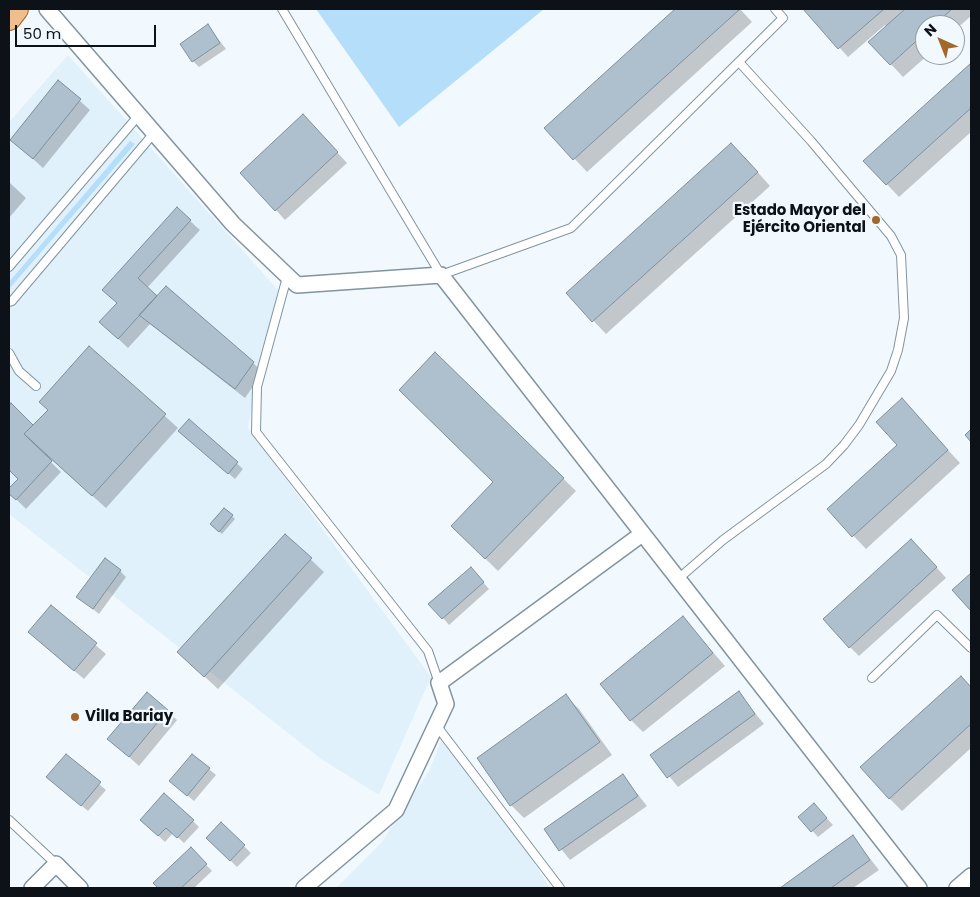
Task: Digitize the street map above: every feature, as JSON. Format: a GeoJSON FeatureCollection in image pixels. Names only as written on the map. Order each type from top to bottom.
{"type":"FeatureCollection","features":[{"type":"Feature","properties":{"kind":"main road"},"geometry":{"type":"LineString","coordinates":[[9,18],[16,9]]}},
{"type":"Feature","properties":{"kind":"street"},"geometry":{"type":"LineString","coordinates":[[47,9],[233,224],[297,285],[441,276],[920,888]]}},
{"type":"Feature","properties":{"kind":"street"},"geometry":{"type":"LineString","coordinates":[[304,888],[396,810],[446,704],[439,683],[642,534]]}},
{"type":"Feature","properties":{"kind":"street"},"geometry":{"type":"LineString","coordinates":[[32,888],[56,864],[80,888]]}},
{"type":"Feature","properties":{"kind":"street"},"geometry":{"type":"LineString","coordinates":[[958,888],[971,876]]}},
{"type":"Feature","properties":{"kind":"lane"},"geometry":{"type":"LineString","coordinates":[[282,9],[441,276],[571,228],[783,18],[775,9]]}},
{"type":"Feature","properties":{"kind":"lane"},"geometry":{"type":"LineString","coordinates":[[678,579],[723,540],[826,464],[844,445],[859,425],[891,371],[898,350],[904,318],[901,255],[891,236],[811,141],[739,62]]}},
{"type":"Feature","properties":{"kind":"lane"},"geometry":{"type":"LineString","coordinates":[[9,267],[139,115]]}},
{"type":"Feature","properties":{"kind":"lane"},"geometry":{"type":"LineString","coordinates":[[10,301],[154,133]]}},
{"type":"Feature","properties":{"kind":"lane"},"geometry":{"type":"LineString","coordinates":[[287,277],[257,386],[256,432],[428,651],[439,683]]}},
{"type":"Feature","properties":{"kind":"lane"},"geometry":{"type":"LineString","coordinates":[[9,354],[19,371],[36,386]]}},
{"type":"Feature","properties":{"kind":"lane"},"geometry":{"type":"LineString","coordinates":[[872,678],[937,615],[971,648]]}},
{"type":"Feature","properties":{"kind":"lane"},"geometry":{"type":"LineString","coordinates":[[436,725],[560,888]]}},
{"type":"Feature","properties":{"kind":"lane"},"geometry":{"type":"LineString","coordinates":[[9,820],[56,864]]}},
{"type":"Feature","properties":{"kind":"shaded area"},"geometry":{"type":"Polygon","coordinates":[[[316,9],[544,9],[399,127],[316,9]]]}},
{"type":"Feature","properties":{"kind":"shaded area"},"geometry":{"type":"Polygon","coordinates":[[[68,55],[278,290],[248,427],[431,677],[379,795],[321,759],[9,514],[9,122],[68,55]]]}},
{"type":"Feature","properties":{"kind":"shaded area"},"geometry":{"type":"Polygon","coordinates":[[[130,141],[135,144],[9,289],[9,282],[130,141]]]}},
{"type":"Feature","properties":{"kind":"shaded area"},"geometry":{"type":"Polygon","coordinates":[[[443,734],[518,837],[550,888],[336,888],[381,843],[430,769],[443,734]]]}},
{"type":"Feature","properties":{"kind":"building"},"geometry":{"type":"Polygon","coordinates":[[[675,9],[740,9],[573,160],[544,128],[675,9]]]}},
{"type":"Feature","properties":{"kind":"building"},"geometry":{"type":"Polygon","coordinates":[[[803,9],[884,9],[838,49],[803,9]]]}},
{"type":"Feature","properties":{"kind":"building"},"geometry":{"type":"Polygon","coordinates":[[[905,9],[952,9],[945,15],[915,15],[915,42],[890,65],[868,42],[905,9]]]}},
{"type":"Feature","properties":{"kind":"building"},"geometry":{"type":"Polygon","coordinates":[[[208,24],[220,43],[192,62],[180,44],[208,24]]]}},
{"type":"Feature","properties":{"kind":"building"},"geometry":{"type":"Polygon","coordinates":[[[971,63],[971,108],[886,185],[863,161],[971,63]]]}},
{"type":"Feature","properties":{"kind":"building"},"geometry":{"type":"Polygon","coordinates":[[[58,80],[81,99],[33,159],[10,140],[58,80]]]}},
{"type":"Feature","properties":{"kind":"building"},"geometry":{"type":"Polygon","coordinates":[[[303,114],[338,152],[275,211],[240,173],[303,114]]]}},
{"type":"Feature","properties":{"kind":"building"},"geometry":{"type":"Polygon","coordinates":[[[731,143],[758,172],[592,322],[566,293],[731,143]]]}},
{"type":"Feature","properties":{"kind":"building"},"geometry":{"type":"Polygon","coordinates":[[[177,207],[191,220],[138,278],[157,296],[118,339],[99,322],[117,303],[102,290],[177,207]]]}},
{"type":"Feature","properties":{"kind":"building"},"geometry":{"type":"Polygon","coordinates":[[[166,286],[254,362],[235,389],[139,315],[166,286]]]}},
{"type":"Feature","properties":{"kind":"building"},"geometry":{"type":"Polygon","coordinates":[[[89,346],[166,414],[92,496],[24,434],[48,410],[39,402],[89,346]]]}},
{"type":"Feature","properties":{"kind":"building"},"geometry":{"type":"Polygon","coordinates":[[[435,352],[564,478],[485,559],[451,526],[493,482],[399,390],[435,352]]]}},
{"type":"Feature","properties":{"kind":"building"},"geometry":{"type":"Polygon","coordinates":[[[902,398],[948,450],[852,537],[827,509],[897,445],[876,422],[902,398]]]}},
{"type":"Feature","properties":{"kind":"building"},"geometry":{"type":"Polygon","coordinates":[[[11,403],[33,425],[24,434],[52,461],[16,500],[9,494],[9,488],[18,479],[9,470],[9,406],[11,403]]]}},
{"type":"Feature","properties":{"kind":"building"},"geometry":{"type":"Polygon","coordinates":[[[189,419],[238,462],[228,474],[178,431],[189,419]]]}},
{"type":"Feature","properties":{"kind":"building"},"geometry":{"type":"Polygon","coordinates":[[[971,429],[971,442],[965,435],[971,429]]]}},
{"type":"Feature","properties":{"kind":"building"},"geometry":{"type":"Polygon","coordinates":[[[224,508],[233,515],[219,532],[210,524],[224,508]]]}},
{"type":"Feature","properties":{"kind":"building"},"geometry":{"type":"Polygon","coordinates":[[[285,534],[312,558],[204,677],[177,652],[285,534]]]}},
{"type":"Feature","properties":{"kind":"building"},"geometry":{"type":"Polygon","coordinates":[[[911,539],[937,567],[849,648],[823,619],[911,539]]]}},
{"type":"Feature","properties":{"kind":"building"},"geometry":{"type":"Polygon","coordinates":[[[105,558],[121,570],[93,609],[76,597],[105,558]]]}},
{"type":"Feature","properties":{"kind":"building"},"geometry":{"type":"Polygon","coordinates":[[[471,567],[484,582],[442,619],[428,604],[471,567]]]}},
{"type":"Feature","properties":{"kind":"building"},"geometry":{"type":"Polygon","coordinates":[[[971,573],[971,611],[952,590],[971,573]]]}},
{"type":"Feature","properties":{"kind":"building"},"geometry":{"type":"Polygon","coordinates":[[[51,605],[97,643],[74,671],[28,632],[51,605]]]}},
{"type":"Feature","properties":{"kind":"building"},"geometry":{"type":"Polygon","coordinates":[[[683,616],[713,653],[630,721],[600,684],[683,616]]]}},
{"type":"Feature","properties":{"kind":"building"},"geometry":{"type":"Polygon","coordinates":[[[961,676],[971,687],[971,724],[889,799],[860,767],[961,676]]]}},
{"type":"Feature","properties":{"kind":"building"},"geometry":{"type":"Polygon","coordinates":[[[739,691],[755,714],[667,778],[650,755],[739,691]]]}},
{"type":"Feature","properties":{"kind":"building"},"geometry":{"type":"Polygon","coordinates":[[[147,692],[168,710],[129,757],[107,739],[147,692]]]}},
{"type":"Feature","properties":{"kind":"building"},"geometry":{"type":"Polygon","coordinates":[[[566,694],[600,742],[510,806],[477,758],[566,694]]]}},
{"type":"Feature","properties":{"kind":"building"},"geometry":{"type":"Polygon","coordinates":[[[66,754],[101,782],[81,806],[46,777],[66,754]]]}},
{"type":"Feature","properties":{"kind":"building"},"geometry":{"type":"Polygon","coordinates":[[[192,754],[210,768],[187,796],[169,781],[192,754]]]}},
{"type":"Feature","properties":{"kind":"building"},"geometry":{"type":"Polygon","coordinates":[[[623,774],[638,796],[559,851],[544,829],[623,774]]]}},
{"type":"Feature","properties":{"kind":"building"},"geometry":{"type":"Polygon","coordinates":[[[164,793],[194,820],[177,838],[166,828],[158,836],[140,820],[164,793]]]}},
{"type":"Feature","properties":{"kind":"building"},"geometry":{"type":"Polygon","coordinates":[[[814,803],[827,818],[811,832],[798,817],[814,803]]]}},
{"type":"Feature","properties":{"kind":"building"},"geometry":{"type":"Polygon","coordinates":[[[221,822],[245,845],[230,861],[206,838],[221,822]]]}},
{"type":"Feature","properties":{"kind":"building"},"geometry":{"type":"Polygon","coordinates":[[[853,835],[870,860],[831,888],[780,888],[853,835]]]}},
{"type":"Feature","properties":{"kind":"building"},"geometry":{"type":"Polygon","coordinates":[[[191,847],[207,864],[181,888],[158,888],[153,883],[191,847]]]}},
{"type":"Feature","properties":{"kind":"place","name":"Estado Mayor del Ejército Oriental"},"geometry":{"type":"Point","coordinates":[876,220]}},
{"type":"Feature","properties":{"kind":"place","name":"Villa Bariay"},"geometry":{"type":"Point","coordinates":[75,717]}}]}
